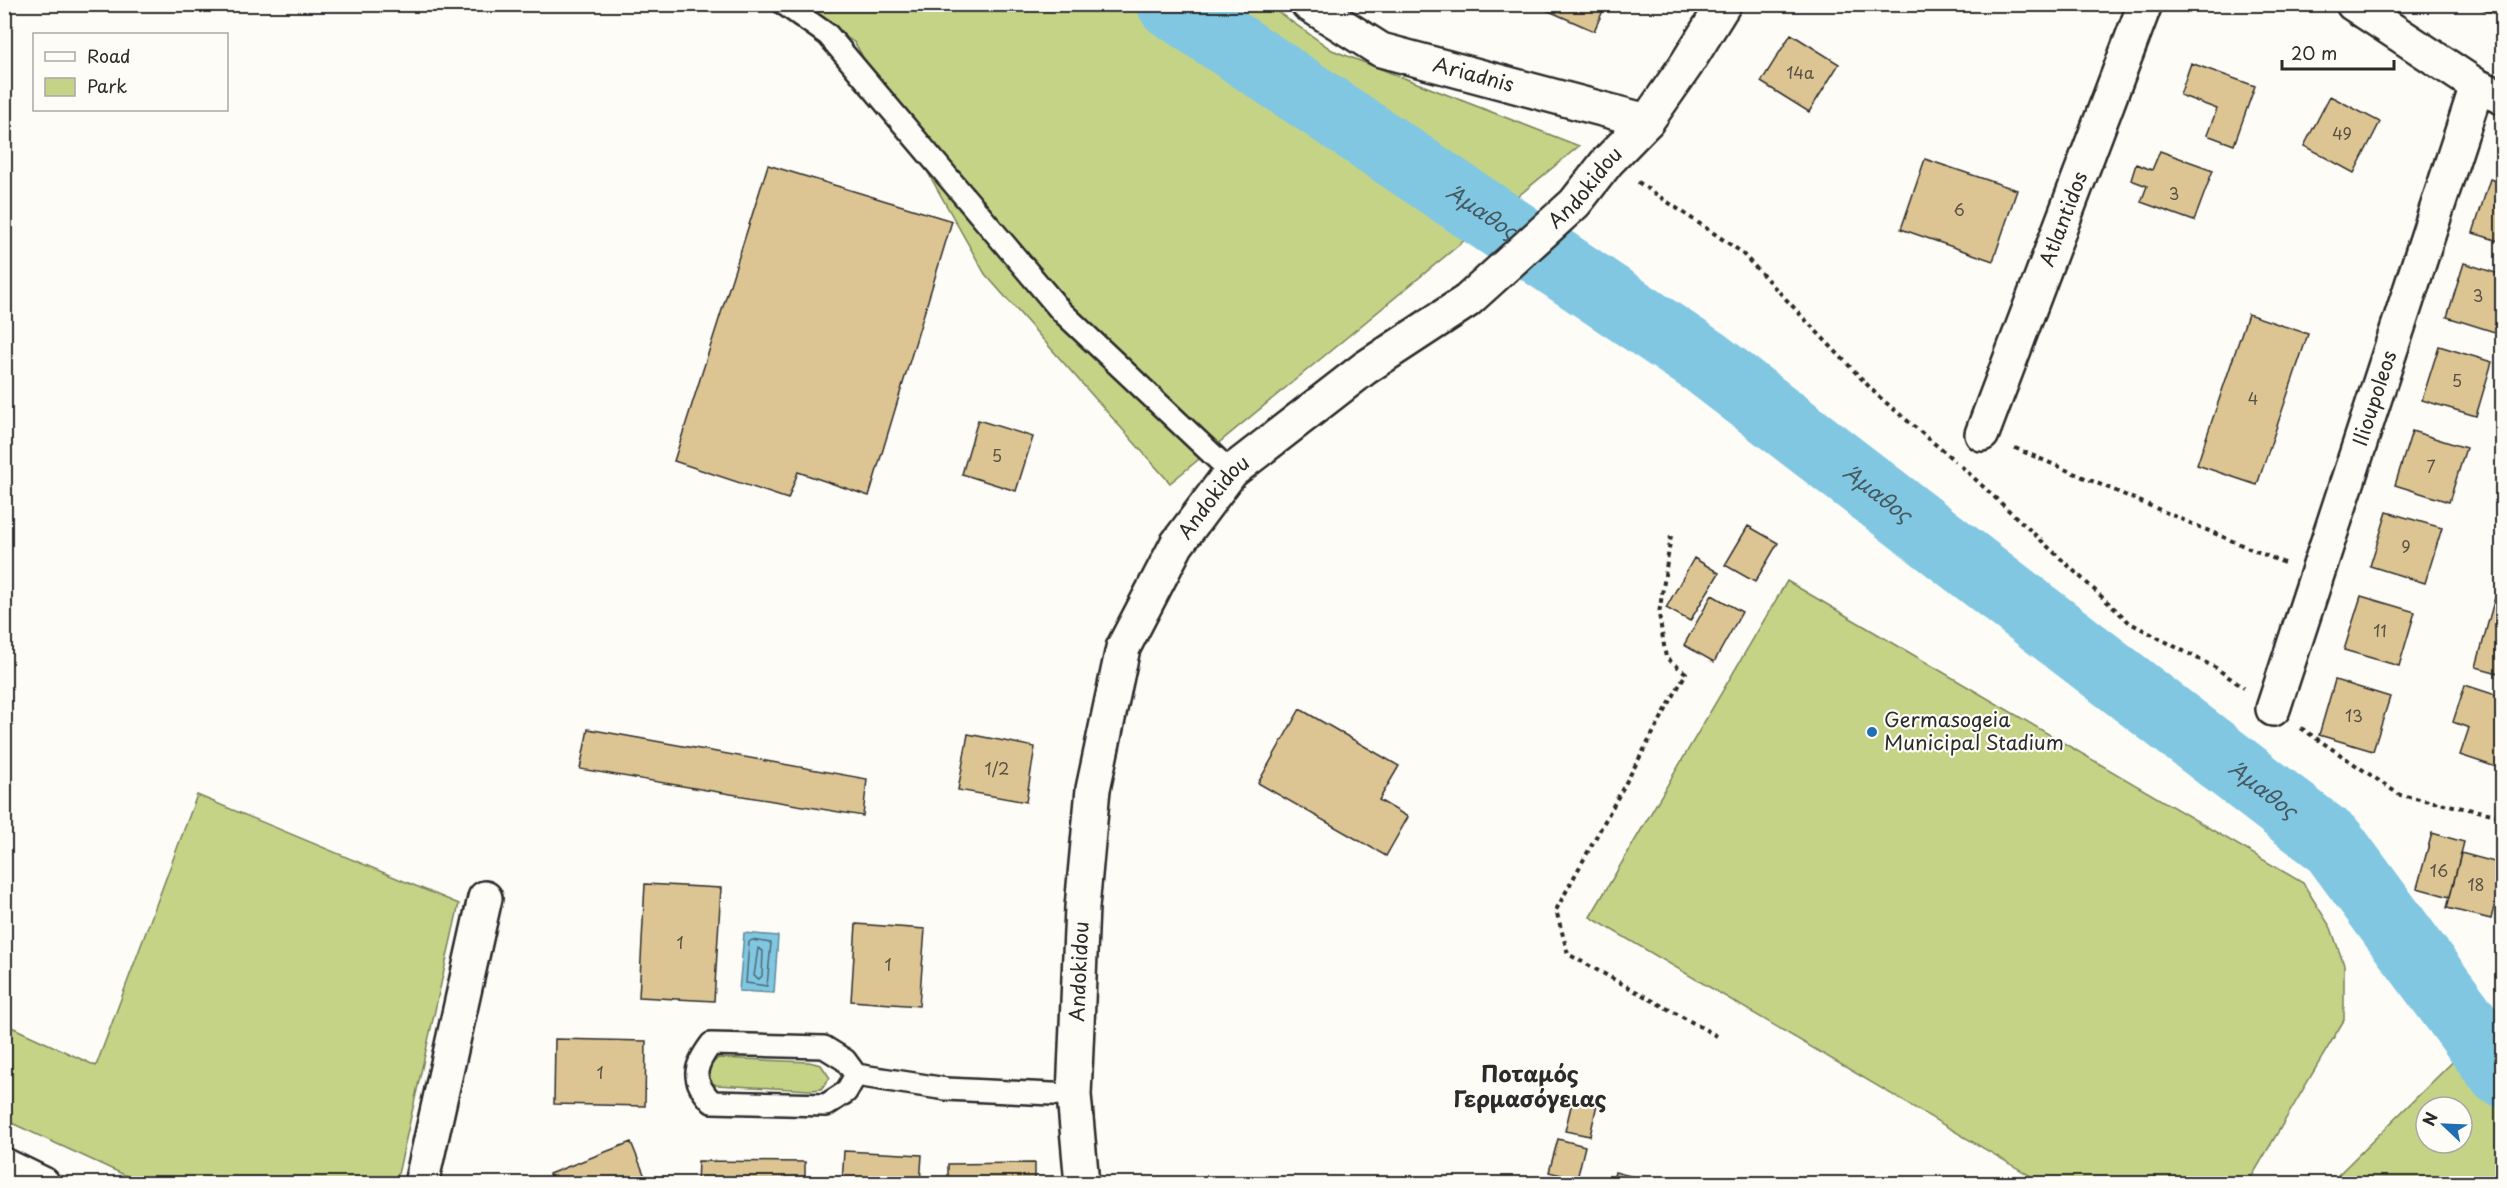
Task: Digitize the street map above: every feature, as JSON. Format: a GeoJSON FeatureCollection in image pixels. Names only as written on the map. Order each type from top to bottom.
{"type":"FeatureCollection","features":[{"type":"Feature","properties":{"kind":"street","name":"Ariadnis"},"geometry":{"type":"LineString","coordinates":[[1308,4],[1381,50],[1647,121]]}},
{"type":"Feature","properties":{"kind":"street","name":"Andokidou"},"geometry":{"type":"LineString","coordinates":[[1082,1184],[1074,1095],[1082,907],[1093,789],[1123,648],[1177,544],[1231,472],[1365,368],[1467,301],[1575,203],[1607,162],[1647,121],[1724,4]]}},
{"type":"Feature","properties":{"kind":"street","name":"Atlantidos"},"geometry":{"type":"LineString","coordinates":[[1982,434],[2145,4]]}},
{"type":"Feature","properties":{"kind":"street"},"geometry":{"type":"LineString","coordinates":[[2353,4],[2490,91]]}},
{"type":"Feature","properties":{"kind":"street","name":"Ilioupoleos"},"geometry":{"type":"LineString","coordinates":[[2273,709],[2316,577],[2490,91]]}},
{"type":"Feature","properties":{"kind":"street"},"geometry":{"type":"LineString","coordinates":[[421,1184],[485,898]]}},
{"type":"Feature","properties":{"kind":"street"},"geometry":{"type":"LineString","coordinates":[[4,1165],[44,1184]]}},
{"type":"Feature","properties":{"kind":"lane"},"geometry":{"type":"LineString","coordinates":[[784,4],[828,35],[1061,311],[1231,472]]}},
{"type":"Feature","properties":{"kind":"lane"},"geometry":{"type":"LineString","coordinates":[[856,1075],[846,1092],[826,1105],[712,1102],[699,1089],[696,1077],[701,1058],[711,1044],[824,1047],[845,1060],[856,1075],[946,1089],[1074,1095]]}},
{"type":"Feature","properties":{"kind":"path"},"geometry":{"type":"LineString","coordinates":[[1607,162],[1740,251],[1877,395],[1973,476],[2130,623],[2216,668],[2400,795],[2502,816]]}},
{"type":"Feature","properties":{"kind":"path"},"geometry":{"type":"LineString","coordinates":[[1982,434],[2316,577]]}},
{"type":"Feature","properties":{"kind":"path"},"geometry":{"type":"LineString","coordinates":[[1671,536],[1659,614],[1666,658],[1686,673],[1556,910],[1568,954],[1717,1036]]}},
{"type":"Feature","properties":{"kind":"green space"},"geometry":{"type":"Polygon","coordinates":[[[798,5],[1268,5],[1332,50],[1579,146],[1170,483],[985,274],[855,43],[798,5]]]}},
{"type":"Feature","properties":{"kind":"green space","name":"Germasogeia Municipal Stadium"},"geometry":{"type":"Polygon","coordinates":[[[1787,581],[2303,883],[2331,928],[2344,965],[2344,1020],[2248,1183],[2041,1182],[1590,917],[1787,581]]]}},
{"type":"Feature","properties":{"kind":"green space"},"geometry":{"type":"Polygon","coordinates":[[[197,795],[459,904],[396,1183],[142,1183],[5,1120],[5,1024],[96,1066],[197,795]]]}},
{"type":"Feature","properties":{"kind":"green space"},"geometry":{"type":"Polygon","coordinates":[[[2502,1013],[2502,1183],[2358,1183],[2338,1175],[2414,1100],[2414,1155],[2474,1155],[2474,1095],[2419,1095],[2502,1013]]]}},
{"type":"Feature","properties":{"kind":"green space"},"geometry":{"type":"Polygon","coordinates":[[[718,1058],[809,1062],[821,1065],[830,1078],[821,1089],[811,1090],[716,1085],[707,1075],[709,1067],[718,1058]]]}},
{"type":"Feature","properties":{"kind":"water"},"geometry":{"type":"Polygon","coordinates":[[[744,933],[778,936],[774,993],[739,991],[744,933]]]}},
{"type":"Feature","properties":{"kind":"building"},"geometry":{"type":"Polygon","coordinates":[[[1533,4],[1606,4],[1594,31],[1533,4]]]}},
{"type":"Feature","properties":{"kind":"building"},"geometry":{"type":"Polygon","coordinates":[[[2468,4],[2502,4],[2502,16],[2468,4]]]}},
{"type":"Feature","properties":{"kind":"building"},"geometry":{"type":"Polygon","coordinates":[[[1791,34],[1839,64],[1809,112],[1761,82],[1791,34]]]}},
{"type":"Feature","properties":{"kind":"building"},"geometry":{"type":"Polygon","coordinates":[[[2191,63],[2255,86],[2234,145],[2207,135],[2217,109],[2180,95],[2191,63]]]}},
{"type":"Feature","properties":{"kind":"building"},"geometry":{"type":"Polygon","coordinates":[[[2330,96],[2380,122],[2354,173],[2304,146],[2330,96]]]}},
{"type":"Feature","properties":{"kind":"building"},"geometry":{"type":"Polygon","coordinates":[[[2160,151],[2213,170],[2194,221],[2141,202],[2147,186],[2131,180],[2136,164],[2152,170],[2160,151]]]}},
{"type":"Feature","properties":{"kind":"building"},"geometry":{"type":"Polygon","coordinates":[[[1925,159],[2017,190],[1993,261],[1901,229],[1925,159]]]}},
{"type":"Feature","properties":{"kind":"building"},"geometry":{"type":"Polygon","coordinates":[[[768,165],[952,221],[869,496],[798,472],[788,499],[674,461],[768,165]]]}},
{"type":"Feature","properties":{"kind":"building"},"geometry":{"type":"Polygon","coordinates":[[[2490,179],[2502,183],[2502,242],[2473,233],[2490,179]]]}},
{"type":"Feature","properties":{"kind":"building"},"geometry":{"type":"Polygon","coordinates":[[[2464,263],[2502,275],[2501,334],[2447,317],[2464,263]]]}},
{"type":"Feature","properties":{"kind":"building"},"geometry":{"type":"Polygon","coordinates":[[[2248,314],[2308,334],[2257,485],[2197,465],[2248,314]]]}},
{"type":"Feature","properties":{"kind":"building"},"geometry":{"type":"Polygon","coordinates":[[[2439,346],[2492,362],[2476,416],[2422,400],[2439,346]]]}},
{"type":"Feature","properties":{"kind":"building"},"geometry":{"type":"Polygon","coordinates":[[[978,420],[1033,437],[1016,491],[962,474],[978,420]]]}},
{"type":"Feature","properties":{"kind":"building"},"geometry":{"type":"Polygon","coordinates":[[[2412,431],[2466,448],[2449,502],[2395,485],[2412,431]]]}},
{"type":"Feature","properties":{"kind":"building"},"geometry":{"type":"Polygon","coordinates":[[[2387,512],[2442,528],[2425,583],[2370,566],[2387,512]]]}},
{"type":"Feature","properties":{"kind":"building"},"geometry":{"type":"Polygon","coordinates":[[[1748,526],[1778,543],[1755,582],[1725,565],[1748,526]]]}},
{"type":"Feature","properties":{"kind":"building"},"geometry":{"type":"Polygon","coordinates":[[[1694,558],[1719,573],[1690,621],[1666,608],[1694,558]]]}},
{"type":"Feature","properties":{"kind":"building"},"geometry":{"type":"Polygon","coordinates":[[[2500,579],[2502,580],[2502,674],[2476,667],[2500,579]]]}},
{"type":"Feature","properties":{"kind":"building"},"geometry":{"type":"Polygon","coordinates":[[[1712,595],[1742,612],[1714,662],[1684,645],[1712,595]]]}},
{"type":"Feature","properties":{"kind":"building"},"geometry":{"type":"Polygon","coordinates":[[[2361,596],[2415,612],[2399,666],[2344,650],[2361,596]]]}},
{"type":"Feature","properties":{"kind":"building"},"geometry":{"type":"Polygon","coordinates":[[[2335,680],[2390,697],[2373,751],[2319,735],[2335,680]]]}},
{"type":"Feature","properties":{"kind":"building"},"geometry":{"type":"Polygon","coordinates":[[[2465,685],[2502,697],[2502,769],[2460,755],[2469,728],[2453,722],[2465,685]]]}},
{"type":"Feature","properties":{"kind":"building"},"geometry":{"type":"Polygon","coordinates":[[[1300,709],[1399,766],[1379,800],[1408,817],[1386,856],[1258,783],[1300,709]]]}},
{"type":"Feature","properties":{"kind":"building"},"geometry":{"type":"Polygon","coordinates":[[[588,729],[867,779],[863,816],[580,769],[588,729]]]}},
{"type":"Feature","properties":{"kind":"building"},"geometry":{"type":"Polygon","coordinates":[[[968,734],[1035,747],[1026,802],[958,790],[968,734]]]}},
{"type":"Feature","properties":{"kind":"building"},"geometry":{"type":"Polygon","coordinates":[[[2432,833],[2464,842],[2450,897],[2417,888],[2432,833]]]}},
{"type":"Feature","properties":{"kind":"building"},"geometry":{"type":"Polygon","coordinates":[[[2461,853],[2502,864],[2502,874],[2491,919],[2447,908],[2461,853]]]}},
{"type":"Feature","properties":{"kind":"building"},"geometry":{"type":"Polygon","coordinates":[[[645,884],[721,888],[714,1001],[639,997],[645,884]]]}},
{"type":"Feature","properties":{"kind":"building"},"geometry":{"type":"Polygon","coordinates":[[[856,924],[925,929],[919,1006],[851,1001],[856,924]]]}},
{"type":"Feature","properties":{"kind":"building"},"geometry":{"type":"Polygon","coordinates":[[[555,1039],[646,1041],[645,1106],[554,1104],[555,1039]]]}},
{"type":"Feature","properties":{"kind":"building"},"geometry":{"type":"Polygon","coordinates":[[[1573,1098],[1597,1104],[1590,1136],[1565,1131],[1573,1098]]]}},
{"type":"Feature","properties":{"kind":"building"},"geometry":{"type":"Polygon","coordinates":[[[1558,1139],[1585,1146],[1577,1179],[1549,1172],[1558,1139]]]}},
{"type":"Feature","properties":{"kind":"building"},"geometry":{"type":"Polygon","coordinates":[[[631,1142],[648,1184],[553,1184],[549,1174],[631,1142]]]}},
{"type":"Feature","properties":{"kind":"building"},"geometry":{"type":"Polygon","coordinates":[[[844,1151],[922,1155],[920,1184],[842,1184],[844,1151]]]}},
{"type":"Feature","properties":{"kind":"building"},"geometry":{"type":"Polygon","coordinates":[[[698,1161],[805,1162],[805,1184],[697,1184],[698,1161]]]}},
{"type":"Feature","properties":{"kind":"building"},"geometry":{"type":"Polygon","coordinates":[[[1035,1163],[1035,1184],[948,1184],[948,1164],[1035,1163]]]}},
{"type":"Feature","properties":{"kind":"building"},"geometry":{"type":"Polygon","coordinates":[[[1615,1172],[1660,1184],[1612,1184],[1615,1172]]]}},
{"type":"Feature","properties":{"kind":"waterway","name":"Άμαθος"},"geometry":{"type":"LineString","coordinates":[[1171,4],[1705,362],[2333,844],[2502,1073]]}},
{"type":"Feature","properties":{"kind":"place","name":"Germasogeia Municipal Stadium"},"geometry":{"type":"Point","coordinates":[1872,732]}},
{"type":"Feature","properties":{"kind":"district","name":"Ποταμός Γερμασόγειας"},"geometry":{"type":"Point","coordinates":[1530,1086]}}]}
